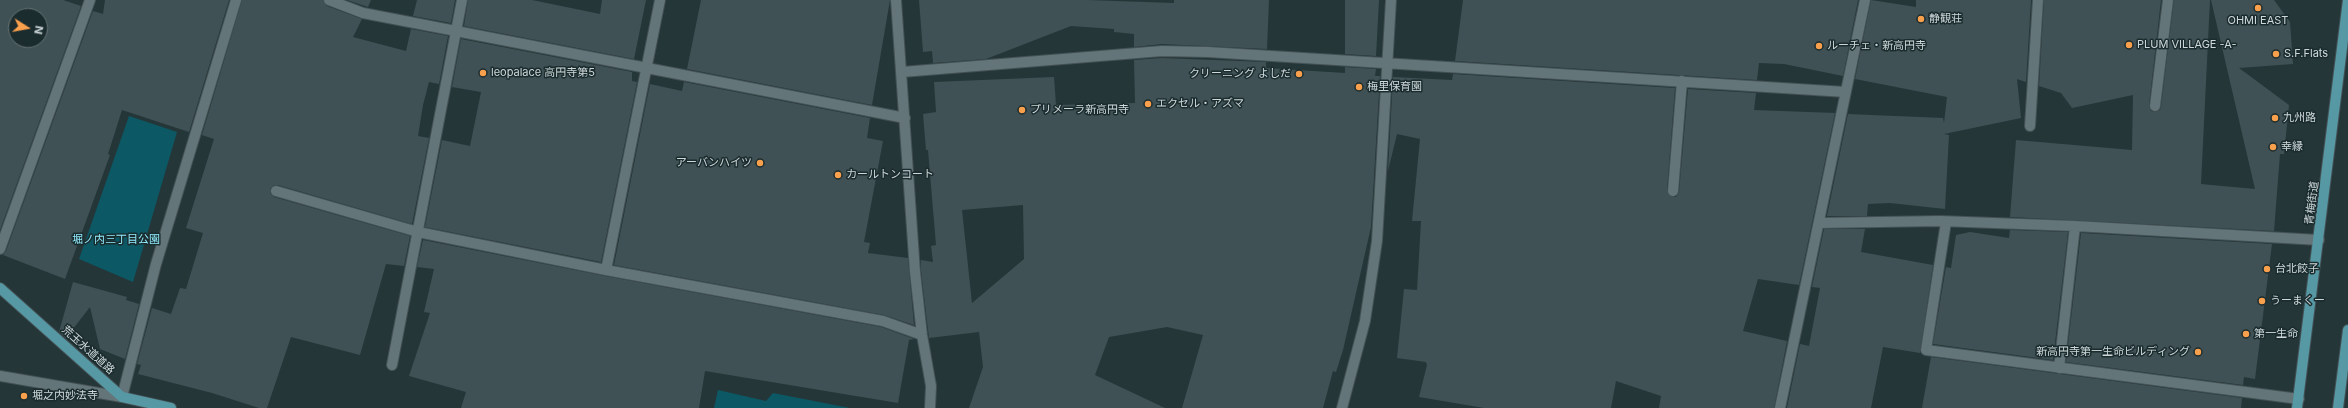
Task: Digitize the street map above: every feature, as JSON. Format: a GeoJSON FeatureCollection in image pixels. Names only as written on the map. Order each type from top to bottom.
{"type":"FeatureCollection","features":[{"type":"Feature","properties":{"kind":"main road","name":"青梅街道"},"geometry":{"type":"LineString","coordinates":[[2298,404],[2348,0]]}},
{"type":"Feature","properties":{"kind":"main road","name":"荒玉水道道路"},"geometry":{"type":"LineString","coordinates":[[0,288],[122,397],[171,408]]}},
{"type":"Feature","properties":{"kind":"main road"},"geometry":{"type":"LineString","coordinates":[[2338,408],[2348,330]]}},
{"type":"Feature","properties":{"kind":"street"},"geometry":{"type":"LineString","coordinates":[[0,249],[90,0]]}},
{"type":"Feature","properties":{"kind":"street"},"geometry":{"type":"LineString","coordinates":[[0,376],[122,397],[156,264],[236,0]]}},
{"type":"Feature","properties":{"kind":"street"},"geometry":{"type":"LineString","coordinates":[[329,0],[363,13],[905,118]]}},
{"type":"Feature","properties":{"kind":"street"},"geometry":{"type":"LineString","coordinates":[[392,365],[462,0]]}},
{"type":"Feature","properties":{"kind":"street"},"geometry":{"type":"LineString","coordinates":[[606,270],[660,0]]}},
{"type":"Feature","properties":{"kind":"street"},"geometry":{"type":"LineString","coordinates":[[896,0],[915,272],[922,335],[931,386],[930,408]]}},
{"type":"Feature","properties":{"kind":"street"},"geometry":{"type":"LineString","coordinates":[[1342,408],[1364,321],[1377,241],[1392,0]]}},
{"type":"Feature","properties":{"kind":"street"},"geometry":{"type":"LineString","coordinates":[[1780,408],[1865,0]]}},
{"type":"Feature","properties":{"kind":"street"},"geometry":{"type":"LineString","coordinates":[[2030,126],[2038,0]]}},
{"type":"Feature","properties":{"kind":"street"},"geometry":{"type":"LineString","coordinates":[[2155,106],[2168,0]]}},
{"type":"Feature","properties":{"kind":"street"},"geometry":{"type":"LineString","coordinates":[[902,72],[1162,51],[1218,53],[1389,65],[1682,81],[1846,92]]}},
{"type":"Feature","properties":{"kind":"street"},"geometry":{"type":"LineString","coordinates":[[1673,191],[1682,81]]}},
{"type":"Feature","properties":{"kind":"street"},"geometry":{"type":"LineString","coordinates":[[276,191],[418,232],[606,270],[883,321],[922,335]]}},
{"type":"Feature","properties":{"kind":"street"},"geometry":{"type":"LineString","coordinates":[[1819,223],[1946,222],[2075,226],[2319,240]]}},
{"type":"Feature","properties":{"kind":"street"},"geometry":{"type":"LineString","coordinates":[[1946,222],[1926,350],[2059,368],[2189,383],[2298,404]]}},
{"type":"Feature","properties":{"kind":"street"},"geometry":{"type":"LineString","coordinates":[[2059,368],[2075,226]]}},
{"type":"Feature","properties":{"kind":"green space","name":"堀ノ内三丁目公園"},"geometry":{"type":"Polygon","coordinates":[[[129,116],[177,132],[133,282],[79,259],[129,116]]]}},
{"type":"Feature","properties":{"kind":"green space"},"geometry":{"type":"Polygon","coordinates":[[[718,390],[766,401],[773,393],[850,408],[714,408],[718,390]]]}},
{"type":"Feature","properties":{"kind":"building"},"geometry":{"type":"Polygon","coordinates":[[[0,0],[63,0],[81,6],[0,230],[0,0]]]}},
{"type":"Feature","properties":{"kind":"building"},"geometry":{"type":"Polygon","coordinates":[[[105,0],[229,0],[189,132],[122,110],[108,154],[110,155],[65,279],[3,255],[6,251],[93,11],[103,14],[105,0]]]}},
{"type":"Feature","properties":{"kind":"building"},"geometry":{"type":"Polygon","coordinates":[[[242,0],[323,0],[327,6],[362,19],[353,37],[406,51],[411,29],[448,36],[439,84],[429,82],[423,105],[418,136],[429,138],[412,224],[278,185],[274,185],[270,189],[270,193],[274,197],[410,236],[404,266],[386,264],[360,355],[291,337],[267,408],[259,408],[212,393],[138,374],[141,365],[137,364],[152,308],[171,314],[180,288],[186,289],[203,233],[186,228],[214,139],[202,135],[242,0]]]}},
{"type":"Feature","properties":{"kind":"building"},"geometry":{"type":"Polygon","coordinates":[[[347,0],[371,0],[368,7],[347,0]]]}},
{"type":"Feature","properties":{"kind":"building"},"geometry":{"type":"Polygon","coordinates":[[[417,0],[455,0],[451,23],[413,16],[417,0]]]}},
{"type":"Feature","properties":{"kind":"building"},"geometry":{"type":"Polygon","coordinates":[[[468,0],[532,0],[600,14],[602,0],[646,0],[634,59],[464,26],[468,0]]]}},
{"type":"Feature","properties":{"kind":"building"},"geometry":{"type":"Polygon","coordinates":[[[701,0],[890,0],[872,105],[687,69],[701,0]]]}},
{"type":"Feature","properties":{"kind":"building"},"geometry":{"type":"Polygon","coordinates":[[[919,0],[1087,0],[1174,3],[1174,0],[1269,0],[1267,49],[1162,44],[1134,47],[1134,34],[1114,32],[1114,29],[1071,26],[986,59],[933,63],[932,51],[923,52],[919,0]]]}},
{"type":"Feature","properties":{"kind":"building"},"geometry":{"type":"Polygon","coordinates":[[[1345,0],[1379,0],[1376,56],[1345,54],[1345,0]]]}},
{"type":"Feature","properties":{"kind":"building"},"geometry":{"type":"Polygon","coordinates":[[[1463,0],[1858,0],[1843,76],[1784,64],[1759,63],[1757,80],[1455,61],[1463,0]]]}},
{"type":"Feature","properties":{"kind":"building"},"geometry":{"type":"Polygon","coordinates":[[[1871,0],[1916,7],[1916,0],[2031,0],[2026,82],[2017,79],[2021,118],[1944,134],[1949,135],[1945,209],[1890,203],[1868,204],[1867,216],[1827,216],[1848,114],[1943,118],[1944,123],[1947,97],[1855,79],[1871,0]]]}},
{"type":"Feature","properties":{"kind":"building"},"geometry":{"type":"Polygon","coordinates":[[[2044,0],[2161,0],[2149,105],[2151,111],[2155,112],[2160,110],[2161,107],[2174,0],[2210,0],[2201,184],[2255,189],[2211,0],[2274,0],[2290,22],[2293,64],[2239,68],[2289,105],[2284,154],[2280,154],[2274,231],[2010,217],[2016,140],[2132,150],[2133,95],[2072,108],[2061,93],[2039,86],[2044,0]]]}},
{"type":"Feature","properties":{"kind":"building"},"geometry":{"type":"Polygon","coordinates":[[[461,39],[632,72],[632,81],[637,82],[601,262],[425,227],[442,140],[470,146],[481,92],[452,87],[461,39]]]}},
{"type":"Feature","properties":{"kind":"building"},"geometry":{"type":"Polygon","coordinates":[[[1162,58],[1266,62],[1266,68],[1345,73],[1345,67],[1376,69],[1375,76],[1380,76],[1371,227],[1343,350],[1336,372],[1333,371],[1323,408],[1182,408],[1203,335],[1167,327],[1109,337],[1095,375],[1165,408],[969,408],[983,367],[979,332],[929,338],[921,260],[933,262],[931,246],[936,245],[928,150],[926,150],[923,114],[936,112],[934,82],[1054,77],[1056,105],[1135,103],[1134,60],[1162,58]],[[1023,205],[962,210],[972,303],[1024,259],[1023,205]]]}},
{"type":"Feature","properties":{"kind":"building"},"geometry":{"type":"Polygon","coordinates":[[[1453,74],[1675,88],[1667,190],[1672,197],[1676,197],[1679,192],[1688,89],[1756,93],[1754,110],[1835,113],[1799,285],[1758,279],[1743,331],[1787,341],[1774,408],[1659,408],[1661,396],[1616,381],[1611,408],[1484,408],[1419,397],[1427,365],[1426,362],[1397,358],[1404,289],[1417,290],[1421,221],[1412,221],[1420,139],[1397,134],[1388,171],[1393,77],[1452,80],[1453,74]]]}},
{"type":"Feature","properties":{"kind":"building"},"geometry":{"type":"Polygon","coordinates":[[[684,82],[870,118],[867,138],[883,141],[864,242],[870,243],[868,253],[908,258],[914,325],[884,315],[614,265],[650,84],[682,91],[684,82]]]}},
{"type":"Feature","properties":{"kind":"building"},"geometry":{"type":"Polygon","coordinates":[[[1824,229],[1865,229],[1861,252],[1933,265],[1920,353],[1883,347],[1871,408],[1787,408],[1800,344],[1809,346],[1820,288],[1812,287],[1824,229]]]}},
{"type":"Feature","properties":{"kind":"building"},"geometry":{"type":"Polygon","coordinates":[[[2010,230],[2068,232],[2053,360],[1933,344],[1946,267],[1951,268],[1956,235],[1970,232],[2009,238],[2010,230]]]}},
{"type":"Feature","properties":{"kind":"building"},"geometry":{"type":"Polygon","coordinates":[[[2081,233],[2272,244],[2255,379],[2244,377],[2243,385],[2066,362],[2081,233]]]}},
{"type":"Feature","properties":{"kind":"building"},"geometry":{"type":"Polygon","coordinates":[[[423,240],[605,276],[881,327],[914,339],[909,340],[898,403],[705,371],[699,408],[461,408],[466,392],[409,376],[430,313],[424,312],[434,269],[417,267],[423,240]]]}},
{"type":"Feature","properties":{"kind":"building"},"geometry":{"type":"Polygon","coordinates":[[[73,282],[127,297],[126,300],[139,304],[125,359],[100,349],[90,307],[66,338],[59,332],[73,282]]]}},
{"type":"Feature","properties":{"kind":"building"},"geometry":{"type":"Polygon","coordinates":[[[1931,357],[2242,398],[2241,408],[1922,408],[1931,357]]]}},
{"type":"Feature","properties":{"kind":"place","name":"OHMI EAST"},"geometry":{"type":"Point","coordinates":[2258,8]}},
{"type":"Feature","properties":{"kind":"place","name":"静観荘"},"geometry":{"type":"Point","coordinates":[1921,19]}},
{"type":"Feature","properties":{"kind":"place","name":"PLUM VILLAGE -A-"},"geometry":{"type":"Point","coordinates":[2129,45]}},
{"type":"Feature","properties":{"kind":"place","name":"ルーチェ・新高円寺"},"geometry":{"type":"Point","coordinates":[1819,46]}},
{"type":"Feature","properties":{"kind":"place","name":"S.F.Flats"},"geometry":{"type":"Point","coordinates":[2276,54]}},
{"type":"Feature","properties":{"kind":"place","name":"leopalace 高円寺第5"},"geometry":{"type":"Point","coordinates":[483,73]}},
{"type":"Feature","properties":{"kind":"place","name":"クリーニング よしだ"},"geometry":{"type":"Point","coordinates":[1299,74]}},
{"type":"Feature","properties":{"kind":"place","name":"梅里保育園"},"geometry":{"type":"Point","coordinates":[1359,87]}},
{"type":"Feature","properties":{"kind":"place","name":"エクセル・アズマ"},"geometry":{"type":"Point","coordinates":[1148,104]}},
{"type":"Feature","properties":{"kind":"place","name":"プリメーラ新高円寺"},"geometry":{"type":"Point","coordinates":[1022,110]}},
{"type":"Feature","properties":{"kind":"place","name":"九州路"},"geometry":{"type":"Point","coordinates":[2275,118]}},
{"type":"Feature","properties":{"kind":"place","name":"幸縁"},"geometry":{"type":"Point","coordinates":[2273,147]}},
{"type":"Feature","properties":{"kind":"place","name":"アーバンハイツ"},"geometry":{"type":"Point","coordinates":[760,163]}},
{"type":"Feature","properties":{"kind":"place","name":"カールトンコート"},"geometry":{"type":"Point","coordinates":[838,175]}},
{"type":"Feature","properties":{"kind":"place","name":"台北餃子"},"geometry":{"type":"Point","coordinates":[2267,269]}},
{"type":"Feature","properties":{"kind":"place","name":"うーまくー"},"geometry":{"type":"Point","coordinates":[2262,301]}},
{"type":"Feature","properties":{"kind":"place","name":"第一生命"},"geometry":{"type":"Point","coordinates":[2246,334]}},
{"type":"Feature","properties":{"kind":"place","name":"新高円寺第一生命ビルディング"},"geometry":{"type":"Point","coordinates":[2198,352]}},
{"type":"Feature","properties":{"kind":"place","name":"堀之内妙法寺"},"geometry":{"type":"Point","coordinates":[24,396]}}]}
